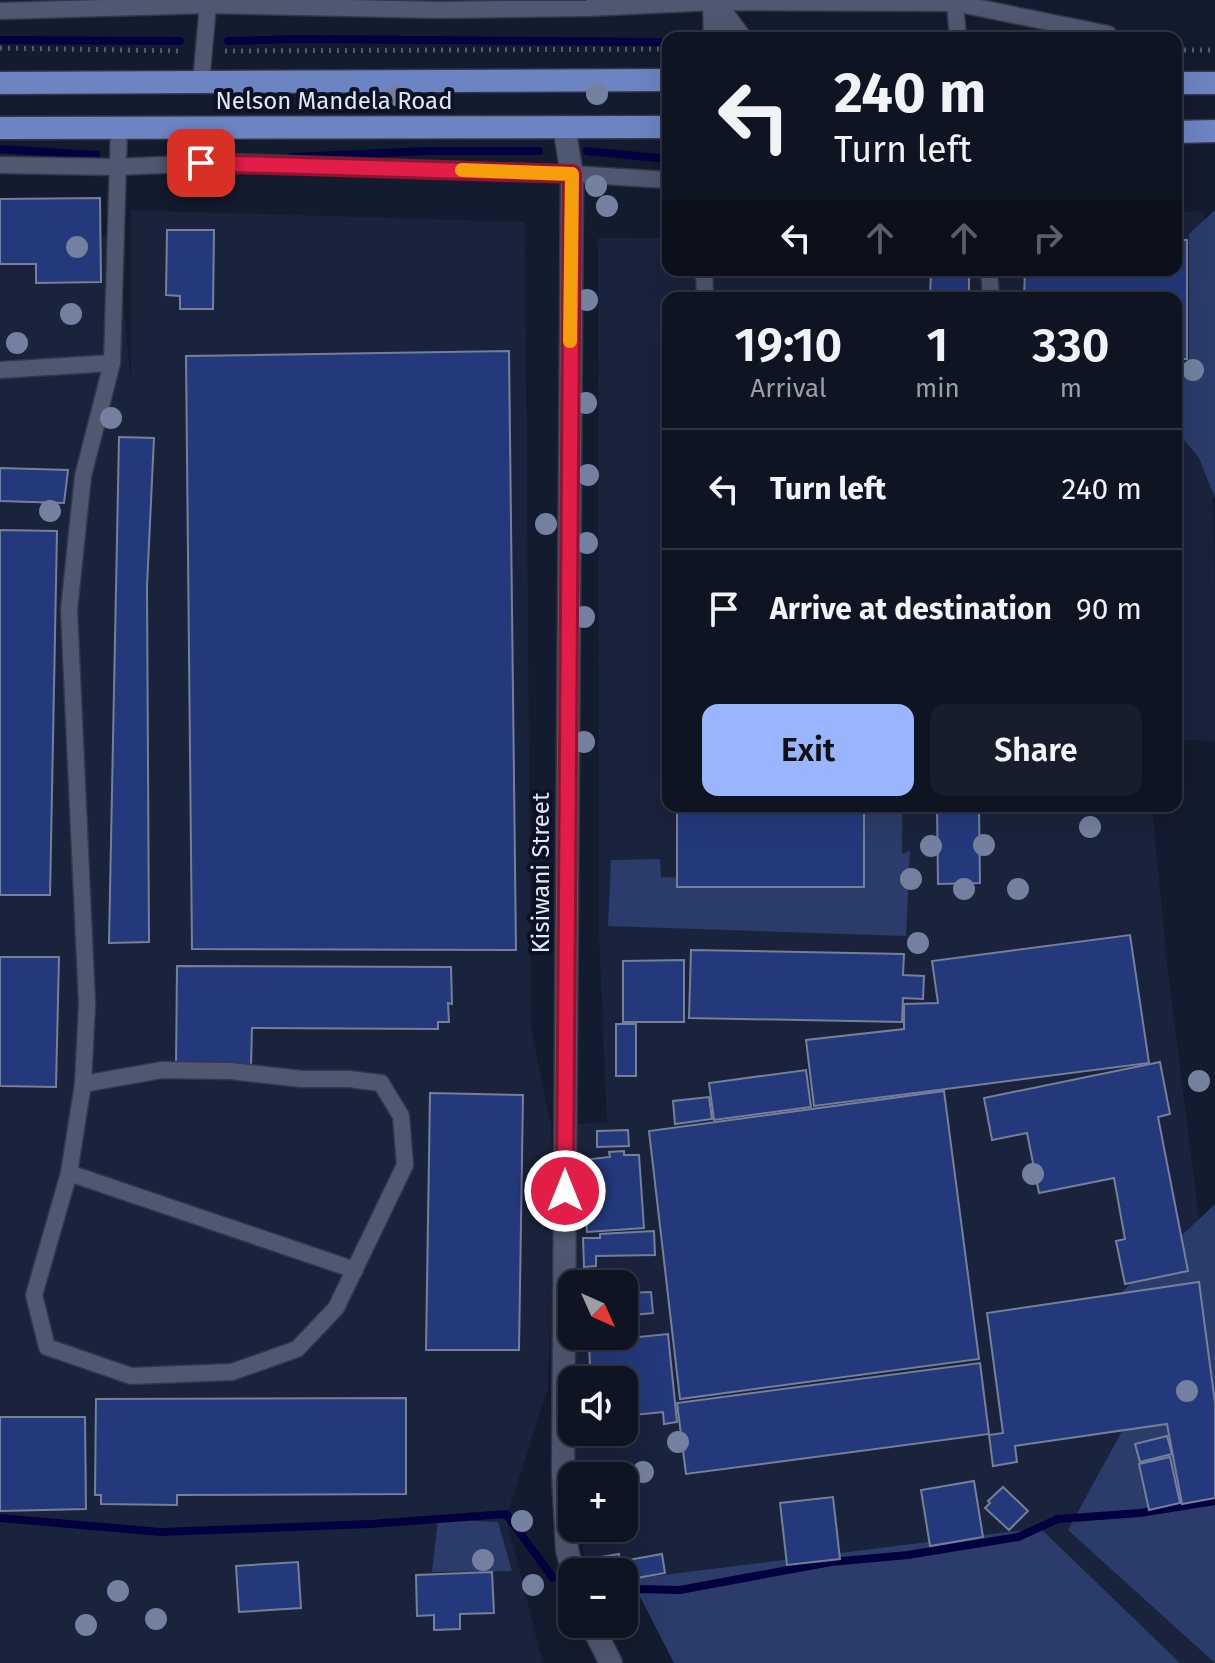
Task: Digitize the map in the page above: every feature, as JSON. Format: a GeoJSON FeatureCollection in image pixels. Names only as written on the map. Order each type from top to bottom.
{"type":"FeatureCollection","features":[{"type":"Feature","properties":{"kind":"main road","name":"Nelson Mandela Road"},"geometry":{"type":"LineString","coordinates":[[0,83],[662,80]]}},
{"type":"Feature","properties":{"kind":"main road"},"geometry":{"type":"LineString","coordinates":[[1182,83],[1215,83]]}},
{"type":"Feature","properties":{"kind":"main road","name":"Nelson Mandela Road"},"geometry":{"type":"LineString","coordinates":[[0,128],[662,127]]}},
{"type":"Feature","properties":{"kind":"main road"},"geometry":{"type":"LineString","coordinates":[[1182,132],[1215,131]]}},
{"type":"Feature","properties":{"kind":"street"},"geometry":{"type":"LineString","coordinates":[[714,1],[715,32]]}},
{"type":"Feature","properties":{"kind":"street"},"geometry":{"type":"LineString","coordinates":[[714,1],[736,32]]}},
{"type":"Feature","properties":{"kind":"street","name":"Kisiwani Street"},"geometry":{"type":"LineString","coordinates":[[564,127],[572,174],[563,1473],[569,1558]]}},
{"type":"Feature","properties":{"kind":"street"},"geometry":{"type":"LineString","coordinates":[[598,1638],[611,1663]]}},
{"type":"Feature","properties":{"kind":"lane"},"geometry":{"type":"LineString","coordinates":[[0,11],[208,5],[439,10],[587,8],[714,1],[955,3],[1098,32]]}},
{"type":"Feature","properties":{"kind":"lane"},"geometry":{"type":"LineString","coordinates":[[955,3],[957,32]]}},
{"type":"Feature","properties":{"kind":"lane"},"geometry":{"type":"LineString","coordinates":[[201,82],[208,5]]}},
{"type":"Feature","properties":{"kind":"lane"},"geometry":{"type":"LineString","coordinates":[[83,1084],[162,1070],[230,1071],[381,1083],[401,1116],[405,1165],[336,1308],[297,1349],[232,1372],[131,1376],[47,1347],[34,1295],[69,1173],[83,1084],[87,1004],[69,610],[83,476],[112,363],[119,128]]}},
{"type":"Feature","properties":{"kind":"lane"},"geometry":{"type":"LineString","coordinates":[[0,165],[116,167],[230,162],[662,180]]}},
{"type":"Feature","properties":{"kind":"lane"},"geometry":{"type":"LineString","coordinates":[[0,370],[112,363]]}},
{"type":"Feature","properties":{"kind":"lane"},"geometry":{"type":"LineString","coordinates":[[69,1173],[355,1270]]}},
{"type":"Feature","properties":{"kind":"path"},"geometry":{"type":"LineString","coordinates":[[0,48],[204,51],[662,49]]}},
{"type":"Feature","properties":{"kind":"path"},"geometry":{"type":"LineString","coordinates":[[1182,50],[1215,50]]}},
{"type":"Feature","properties":{"kind":"shaded area"},"geometry":{"type":"Polygon","coordinates":[[[131,210],[525,222],[531,1028],[551,1126],[555,1226],[548,1389],[506,1518],[543,1663],[0,1663],[0,214],[88,237],[115,237],[117,229],[131,385],[131,210]]]}},
{"type":"Feature","properties":{"kind":"shaded area"},"geometry":{"type":"Polygon","coordinates":[[[1215,210],[1215,498],[1199,458],[1182,437],[1182,371],[1189,366],[1189,234],[1215,210]]]}},
{"type":"Feature","properties":{"kind":"shaded area"},"geometry":{"type":"Polygon","coordinates":[[[1204,211],[1215,589],[1215,741],[1182,740],[1182,292],[662,292],[662,812],[1153,812],[1167,964],[1207,1282],[1215,1663],[678,1663],[657,1616],[638,1597],[638,1558],[585,1558],[582,1542],[638,1542],[638,1462],[573,1462],[573,1446],[638,1446],[638,1366],[572,1366],[572,1350],[638,1350],[638,1270],[572,1270],[577,1124],[607,1122],[599,933],[598,238],[662,238],[662,276],[1182,276],[1182,212],[1204,211]]]}},
{"type":"Feature","properties":{"kind":"shaded area"},"geometry":{"type":"Polygon","coordinates":[[[848,812],[902,812],[902,854],[910,851],[906,936],[608,926],[611,860],[660,859],[661,877],[845,881],[848,812]]]}},
{"type":"Feature","properties":{"kind":"shaded area"},"geometry":{"type":"Polygon","coordinates":[[[1215,1204],[1215,1663],[1068,1530],[1127,1422],[1088,1324],[1215,1204]]]}},
{"type":"Feature","properties":{"kind":"shaded area"},"geometry":{"type":"Polygon","coordinates":[[[438,1519],[498,1522],[512,1571],[432,1572],[438,1519]]]}},
{"type":"Feature","properties":{"kind":"shaded area"},"geometry":{"type":"Polygon","coordinates":[[[1040,1528],[1180,1663],[674,1663],[638,1593],[638,1578],[1040,1528]]]}},
{"type":"Feature","properties":{"kind":"building"},"geometry":{"type":"Polygon","coordinates":[[[100,198],[101,282],[36,283],[36,264],[0,264],[0,199],[100,198]]]}},
{"type":"Feature","properties":{"kind":"building"},"geometry":{"type":"Polygon","coordinates":[[[167,230],[214,230],[213,309],[180,309],[180,296],[166,295],[167,230]]]}},
{"type":"Feature","properties":{"kind":"building"},"geometry":{"type":"Polygon","coordinates":[[[1182,240],[1187,240],[1187,359],[1182,359],[1182,292],[1024,292],[1025,276],[1182,276],[1182,240]]]}},
{"type":"Feature","properties":{"kind":"building"},"geometry":{"type":"Polygon","coordinates":[[[931,276],[969,276],[969,292],[930,292],[931,276]]]}},
{"type":"Feature","properties":{"kind":"building"},"geometry":{"type":"Polygon","coordinates":[[[509,351],[516,950],[192,949],[186,356],[509,351]]]}},
{"type":"Feature","properties":{"kind":"building"},"geometry":{"type":"Polygon","coordinates":[[[119,437],[154,438],[147,586],[149,942],[109,943],[119,437]]]}},
{"type":"Feature","properties":{"kind":"building"},"geometry":{"type":"Polygon","coordinates":[[[0,468],[68,470],[64,503],[0,501],[0,468]]]}},
{"type":"Feature","properties":{"kind":"building"},"geometry":{"type":"Polygon","coordinates":[[[0,530],[57,531],[50,895],[0,895],[0,530]]]}},
{"type":"Feature","properties":{"kind":"building"},"geometry":{"type":"Polygon","coordinates":[[[677,812],[864,812],[864,887],[677,887],[677,812]]]}},
{"type":"Feature","properties":{"kind":"building"},"geometry":{"type":"Polygon","coordinates":[[[937,812],[979,812],[980,883],[938,884],[937,812]]]}},
{"type":"Feature","properties":{"kind":"building"},"geometry":{"type":"Polygon","coordinates":[[[1130,935],[1149,1063],[814,1106],[806,1040],[904,1029],[904,1004],[938,1003],[932,961],[1130,935]]]}},
{"type":"Feature","properties":{"kind":"building"},"geometry":{"type":"Polygon","coordinates":[[[691,950],[904,954],[903,975],[924,976],[923,999],[903,998],[902,1022],[689,1018],[691,950]]]}},
{"type":"Feature","properties":{"kind":"building"},"geometry":{"type":"Polygon","coordinates":[[[0,957],[59,957],[56,1087],[0,1086],[0,957]]]}},
{"type":"Feature","properties":{"kind":"building"},"geometry":{"type":"Polygon","coordinates":[[[684,960],[684,1022],[623,1022],[623,961],[684,960]]]}},
{"type":"Feature","properties":{"kind":"building"},"geometry":{"type":"Polygon","coordinates":[[[177,966],[451,967],[449,1022],[438,1022],[438,1029],[252,1028],[251,1066],[176,1066],[177,966]]]}},
{"type":"Feature","properties":{"kind":"building"},"geometry":{"type":"Polygon","coordinates":[[[616,1024],[636,1024],[636,1076],[616,1076],[616,1024]]]}},
{"type":"Feature","properties":{"kind":"building"},"geometry":{"type":"Polygon","coordinates":[[[1160,1062],[1170,1114],[1158,1117],[1188,1271],[1125,1284],[1116,1241],[1125,1239],[1114,1178],[1039,1193],[1027,1133],[992,1140],[984,1098],[1160,1062]]]}},
{"type":"Feature","properties":{"kind":"building"},"geometry":{"type":"Polygon","coordinates":[[[806,1070],[811,1107],[714,1120],[709,1083],[806,1070]]]}},
{"type":"Feature","properties":{"kind":"building"},"geometry":{"type":"Polygon","coordinates":[[[944,1091],[979,1359],[680,1399],[649,1131],[944,1091]]]}},
{"type":"Feature","properties":{"kind":"building"},"geometry":{"type":"Polygon","coordinates":[[[430,1093],[523,1095],[519,1350],[426,1350],[430,1093]]]}},
{"type":"Feature","properties":{"kind":"building"},"geometry":{"type":"Polygon","coordinates":[[[709,1097],[712,1119],[675,1124],[673,1101],[709,1097]]]}},
{"type":"Feature","properties":{"kind":"building"},"geometry":{"type":"Polygon","coordinates":[[[628,1130],[629,1146],[597,1147],[597,1131],[628,1130]]]}},
{"type":"Feature","properties":{"kind":"building"},"geometry":{"type":"Polygon","coordinates":[[[624,1151],[624,1155],[639,1155],[644,1228],[587,1232],[583,1187],[591,1186],[591,1181],[585,1181],[583,1160],[610,1157],[609,1152],[624,1151]]]}},
{"type":"Feature","properties":{"kind":"building"},"geometry":{"type":"Polygon","coordinates":[[[654,1231],[655,1255],[596,1256],[596,1266],[584,1267],[583,1238],[654,1231]]]}},
{"type":"Feature","properties":{"kind":"building"},"geometry":{"type":"Polygon","coordinates":[[[1199,1282],[1215,1403],[1215,1498],[1182,1504],[1167,1424],[1015,1446],[1017,1462],[993,1466],[989,1435],[1003,1433],[987,1313],[1199,1282]]]}},
{"type":"Feature","properties":{"kind":"building"},"geometry":{"type":"Polygon","coordinates":[[[638,1292],[651,1292],[653,1313],[638,1315],[638,1292]]]}},
{"type":"Feature","properties":{"kind":"building"},"geometry":{"type":"Polygon","coordinates":[[[668,1334],[677,1422],[664,1424],[663,1412],[638,1415],[638,1366],[590,1366],[589,1350],[638,1350],[638,1337],[668,1334]]]}},
{"type":"Feature","properties":{"kind":"building"},"geometry":{"type":"Polygon","coordinates":[[[980,1363],[989,1434],[686,1474],[677,1403],[980,1363]]]}},
{"type":"Feature","properties":{"kind":"building"},"geometry":{"type":"Polygon","coordinates":[[[406,1398],[406,1494],[177,1495],[177,1505],[101,1504],[101,1495],[95,1495],[96,1399],[406,1398]]]}},
{"type":"Feature","properties":{"kind":"building"},"geometry":{"type":"Polygon","coordinates":[[[0,1417],[85,1417],[86,1509],[0,1511],[0,1417]]]}},
{"type":"Feature","properties":{"kind":"building"},"geometry":{"type":"Polygon","coordinates":[[[1167,1436],[1172,1454],[1140,1462],[1135,1444],[1167,1436]]]}},
{"type":"Feature","properties":{"kind":"building"},"geometry":{"type":"Polygon","coordinates":[[[1170,1457],[1180,1503],[1149,1510],[1139,1464],[1170,1457]]]}},
{"type":"Feature","properties":{"kind":"building"},"geometry":{"type":"Polygon","coordinates":[[[974,1481],[983,1537],[930,1546],[921,1490],[974,1481]]]}},
{"type":"Feature","properties":{"kind":"building"},"geometry":{"type":"Polygon","coordinates":[[[1003,1487],[1028,1511],[1009,1530],[985,1508],[1003,1487]]]}},
{"type":"Feature","properties":{"kind":"building"},"geometry":{"type":"Polygon","coordinates":[[[833,1497],[840,1559],[787,1565],[780,1503],[833,1497]]]}},
{"type":"Feature","properties":{"kind":"building"},"geometry":{"type":"Polygon","coordinates":[[[619,1554],[620,1558],[601,1558],[619,1554]]]}},
{"type":"Feature","properties":{"kind":"building"},"geometry":{"type":"Polygon","coordinates":[[[662,1554],[665,1573],[638,1578],[638,1558],[662,1554]]]}},
{"type":"Feature","properties":{"kind":"building"},"geometry":{"type":"Polygon","coordinates":[[[298,1562],[301,1608],[239,1612],[236,1566],[298,1562]]]}},
{"type":"Feature","properties":{"kind":"building"},"geometry":{"type":"Polygon","coordinates":[[[492,1572],[494,1613],[460,1614],[460,1629],[434,1630],[434,1615],[417,1616],[416,1575],[492,1572]]]}},
{"type":"Feature","properties":{"kind":"waterway"},"geometry":{"type":"LineString","coordinates":[[0,40],[180,41]]}},
{"type":"Feature","properties":{"kind":"waterway"},"geometry":{"type":"LineString","coordinates":[[228,41],[662,42]]}},
{"type":"Feature","properties":{"kind":"waterway"},"geometry":{"type":"LineString","coordinates":[[0,149],[96,155]]}},
{"type":"Feature","properties":{"kind":"waterway"},"geometry":{"type":"LineString","coordinates":[[292,157],[427,151],[539,151]]}},
{"type":"Feature","properties":{"kind":"waterway"},"geometry":{"type":"LineString","coordinates":[[587,151],[662,158]]}},
{"type":"Feature","properties":{"kind":"waterway"},"geometry":{"type":"LineString","coordinates":[[638,1589],[680,1590],[831,1562],[908,1555],[1018,1537],[1058,1519],[1140,1513],[1215,1501]]}},
{"type":"Feature","properties":{"kind":"waterway"},"geometry":{"type":"LineString","coordinates":[[0,1518],[161,1532],[371,1524],[506,1514],[553,1578]]}},
{"type":"Feature","properties":{"kind":"slow traffic"},"geometry":{"type":"LineString","coordinates":[[462,170],[572,174],[570,341]]}},
{"type":"Feature","properties":{"kind":"route"},"geometry":{"type":"LineString","coordinates":[[201,163],[572,174],[565,1191]]}}]}
